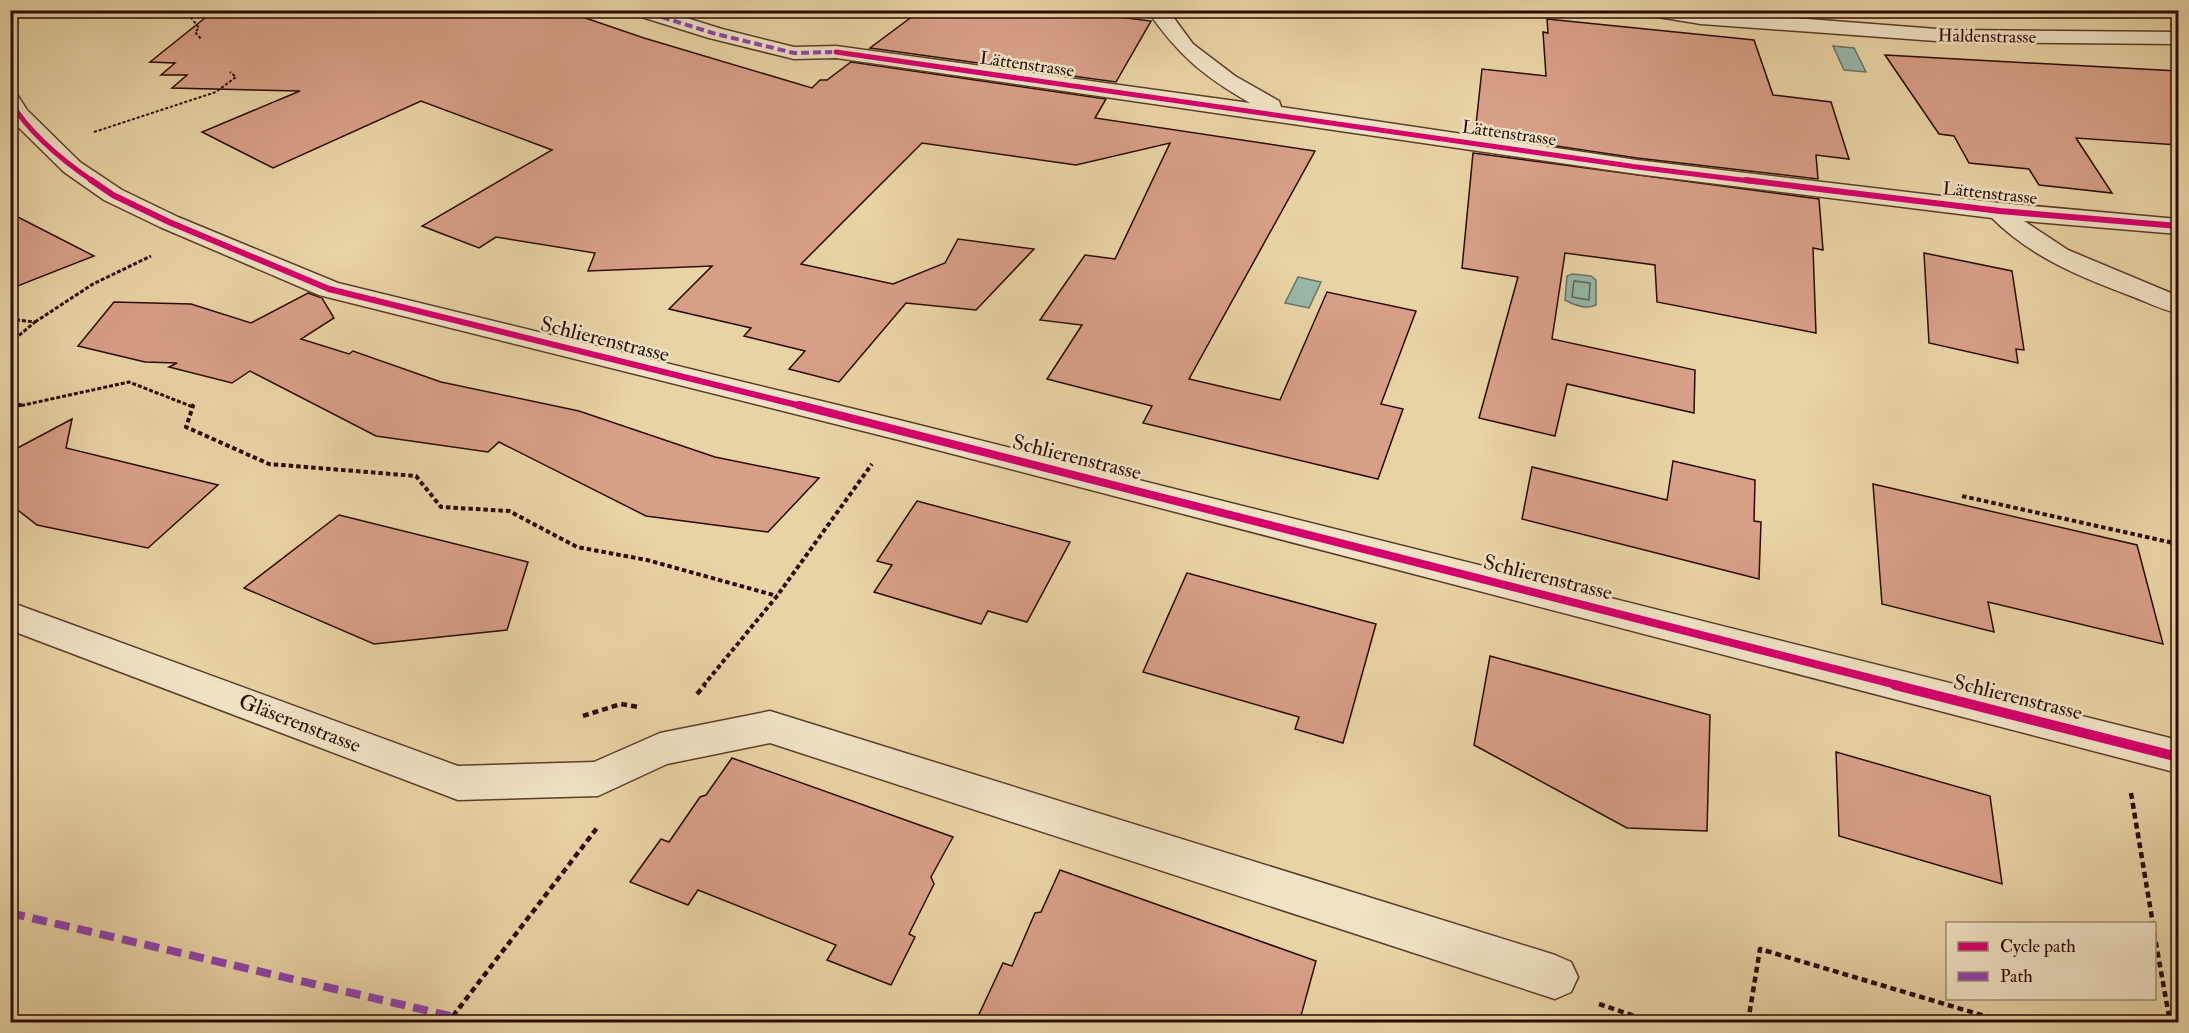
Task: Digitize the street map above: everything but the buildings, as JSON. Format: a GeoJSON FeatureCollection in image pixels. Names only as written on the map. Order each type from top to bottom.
{"type":"FeatureCollection","features":[{"type":"Feature","properties":{"kind":"street","name":"Lättenstrasse"},"geometry":{"type":"LineString","coordinates":[[639,10],[716,34],[794,53],[836,52],[1637,167],[2000,211],[2178,226]]}},
{"type":"Feature","properties":{"kind":"street","name":"Lättenstrasse"},"geometry":{"type":"LineString","coordinates":[[1157,10],[1186,48],[1218,74],[1287,115]]}},
{"type":"Feature","properties":{"kind":"street","name":"Haldenstrasse"},"geometry":{"type":"LineString","coordinates":[[1652,10],[1701,18],[1950,36],[2178,38]]}},
{"type":"Feature","properties":{"kind":"street","name":"Schlierenstrasse"},"geometry":{"type":"LineString","coordinates":[[10,101],[18,114],[72,167],[113,195],[169,222],[329,289],[899,430],[2178,757]]}},
{"type":"Feature","properties":{"kind":"street"},"geometry":{"type":"LineString","coordinates":[[2000,211],[2013,227],[2058,255],[2178,305]]}},
{"type":"Feature","properties":{"kind":"street","name":"Gläserenstrasse"},"geometry":{"type":"LineString","coordinates":[[10,615],[458,783],[598,779],[660,749],[770,727],[1555,977]]}},
{"type":"Feature","properties":{"kind":"path"},"geometry":{"type":"LineString","coordinates":[[174,10],[177,15],[189,15],[200,28],[195,32],[201,39]]}},
{"type":"Feature","properties":{"kind":"path"},"geometry":{"type":"LineString","coordinates":[[50,145],[216,92],[236,77],[230,72]]}},
{"type":"Feature","properties":{"kind":"path"},"geometry":{"type":"LineString","coordinates":[[10,343],[35,322],[93,284],[153,255]]}},
{"type":"Feature","properties":{"kind":"path"},"geometry":{"type":"LineString","coordinates":[[10,318],[35,322]]}},
{"type":"Feature","properties":{"kind":"path"},"geometry":{"type":"LineString","coordinates":[[10,402],[19,406],[129,382],[193,405],[186,427],[269,464],[416,476],[441,507],[509,511],[577,547],[647,560],[777,596]]}},
{"type":"Feature","properties":{"kind":"path"},"geometry":{"type":"LineString","coordinates":[[691,701],[777,596],[876,459]]}},
{"type":"Feature","properties":{"kind":"path"},"geometry":{"type":"LineString","coordinates":[[1962,496],[2178,544]]}},
{"type":"Feature","properties":{"kind":"path"},"geometry":{"type":"LineString","coordinates":[[2123,742],[2153,922]]}},
{"type":"Feature","properties":{"kind":"path"},"geometry":{"type":"LineString","coordinates":[[453,1016],[579,850]]}},
{"type":"Feature","properties":{"kind":"path"},"geometry":{"type":"LineString","coordinates":[[2156,943],[2170,1023]]}},
{"type":"Feature","properties":{"kind":"path"},"geometry":{"type":"LineString","coordinates":[[1748,1023],[1760,949],[2005,1023]]}},
{"type":"Feature","properties":{"kind":"water"},"geometry":{"type":"Polygon","coordinates":[[[1833,46],[1854,48],[1866,72],[1844,70],[1833,46]]]}},
{"type":"Feature","properties":{"kind":"water"},"geometry":{"type":"Polygon","coordinates":[[[1572,274],[1591,276],[1596,280],[1596,305],[1584,307],[1565,300],[1567,276],[1572,274]]]}},
{"type":"Feature","properties":{"kind":"water"},"geometry":{"type":"Polygon","coordinates":[[[1298,277],[1321,282],[1309,308],[1285,303],[1298,277]]]}},
{"type":"Feature","properties":{"kind":"marked path"},"geometry":{"type":"LineString","coordinates":[[639,10],[716,34],[794,53],[836,52]]}},
{"type":"Feature","properties":{"kind":"marked path"},"geometry":{"type":"LineString","coordinates":[[10,913],[476,1022]]}},
{"type":"Feature","properties":{"kind":"cycle path"},"geometry":{"type":"LineString","coordinates":[[836,52],[1637,167],[2000,211],[2178,226]]}},
{"type":"Feature","properties":{"kind":"cycle path"},"geometry":{"type":"LineString","coordinates":[[10,101],[18,114],[72,167],[113,195],[169,222],[329,289],[899,430],[2178,757]]}}]}
